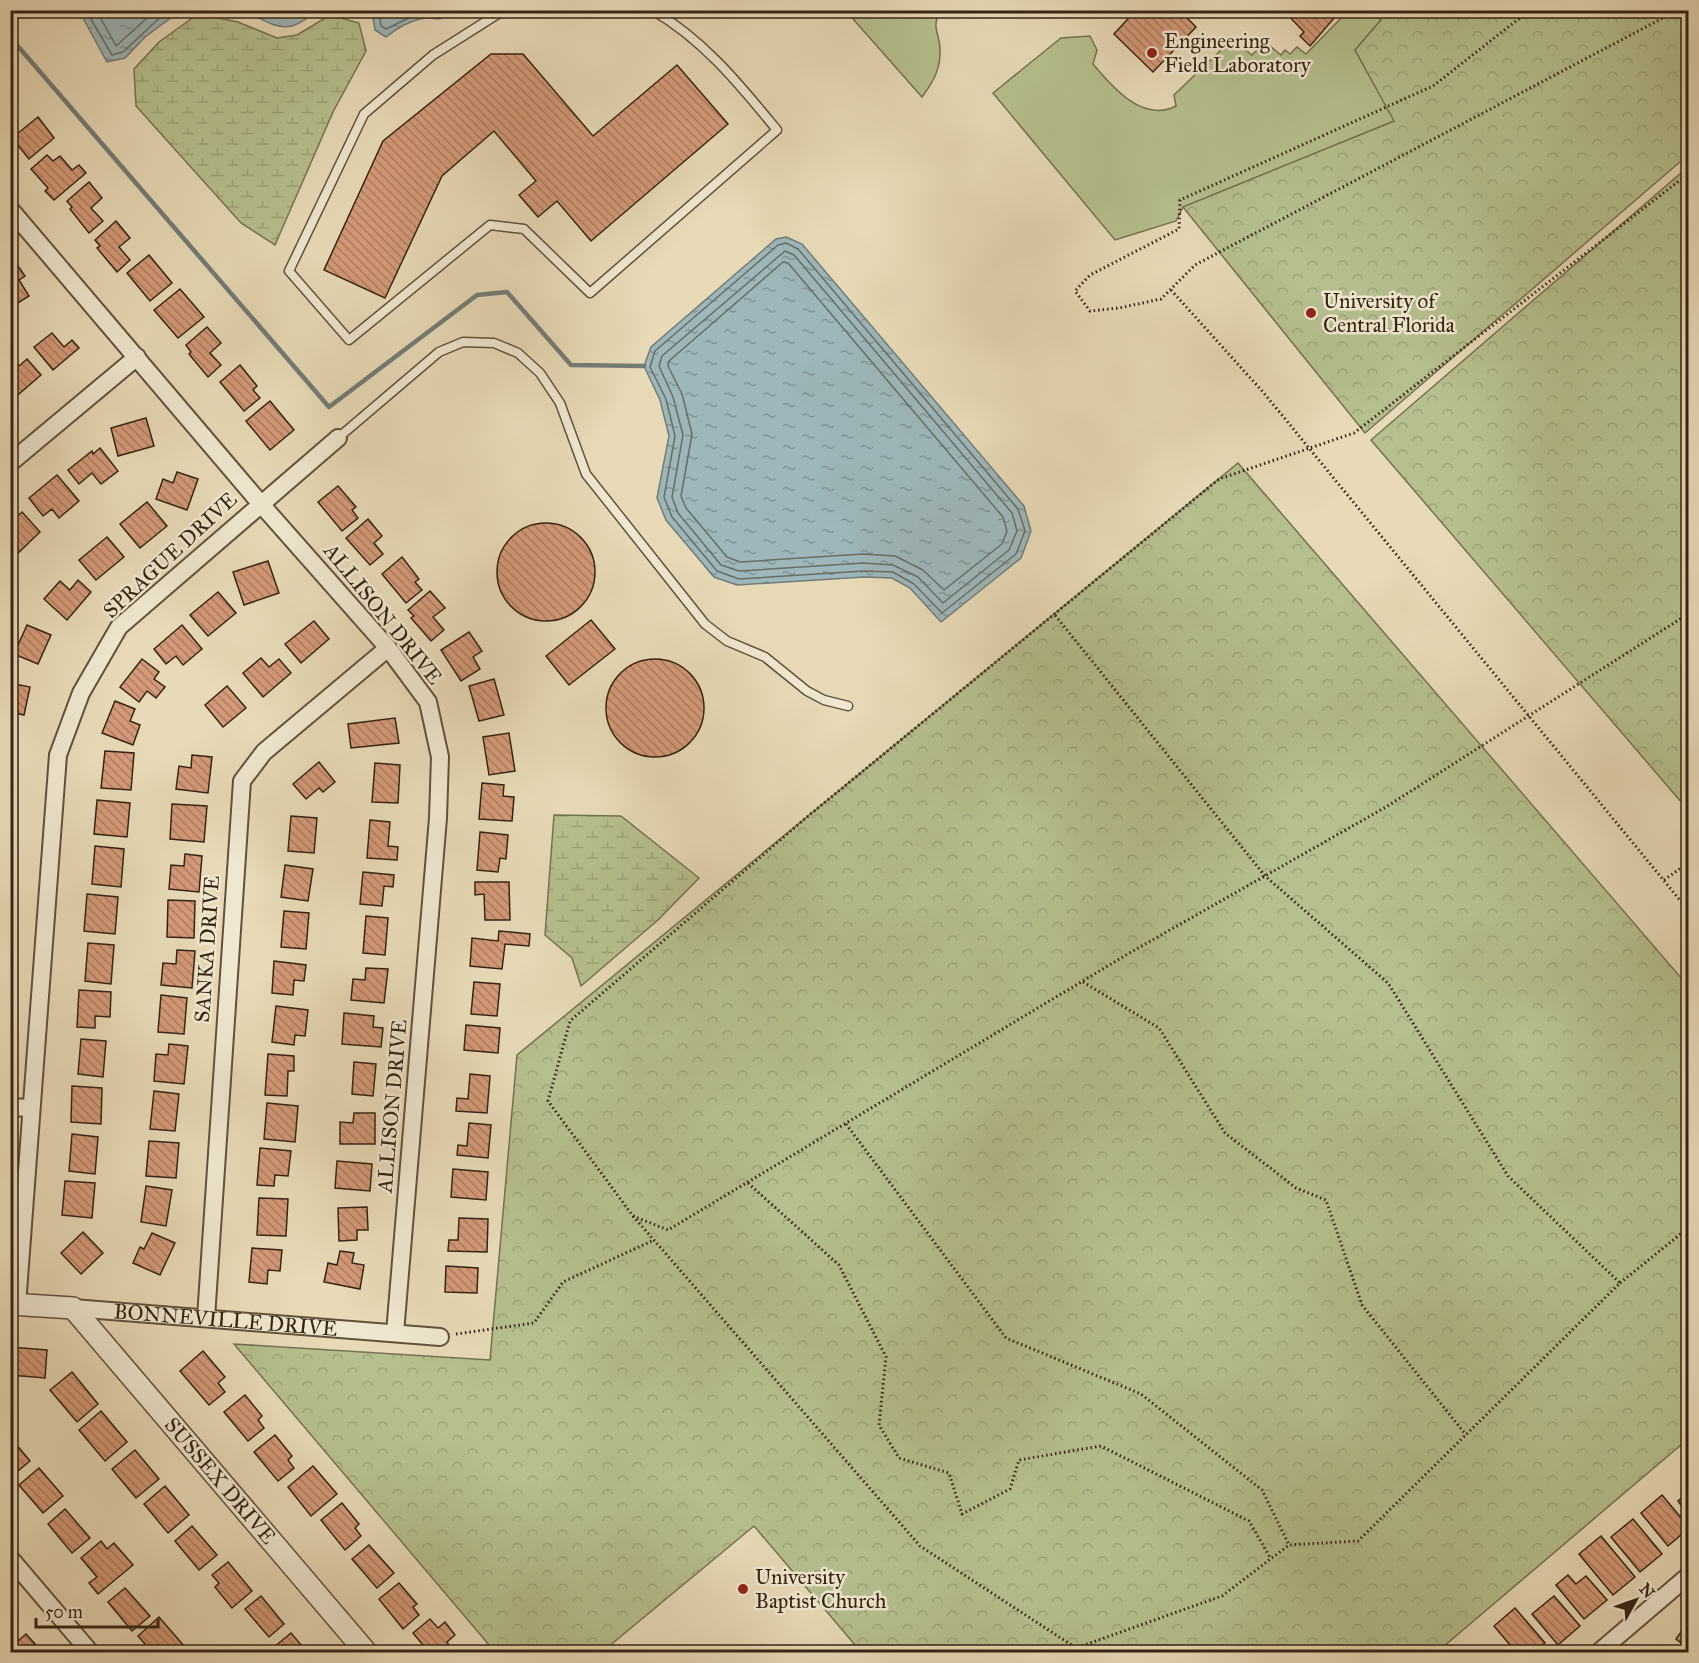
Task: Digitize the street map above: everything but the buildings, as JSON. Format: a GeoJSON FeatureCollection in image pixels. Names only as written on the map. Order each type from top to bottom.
{"type":"FeatureCollection","features":[{"type":"Feature","properties":{"kind":"street","name":"ALLISON DRIVE"},"geometry":{"type":"LineString","coordinates":[[11,210],[260,503],[388,648],[428,702],[440,757],[437,830],[395,1333]]}},
{"type":"Feature","properties":{"kind":"street"},"geometry":{"type":"LineString","coordinates":[[10,463],[137,357]]}},
{"type":"Feature","properties":{"kind":"street","name":"SPRAGUE DRIVE"},"geometry":{"type":"LineString","coordinates":[[14,1304],[58,755],[81,693],[120,627],[260,503],[338,438]]}},
{"type":"Feature","properties":{"kind":"street","name":"SANKA DRIVE"},"geometry":{"type":"LineString","coordinates":[[206,1318],[242,781],[264,752],[388,648]]}},
{"type":"Feature","properties":{"kind":"street"},"geometry":{"type":"LineString","coordinates":[[10,1107],[30,1108]]}},
{"type":"Feature","properties":{"kind":"street","name":"BONNEVILLE DRIVE"},"geometry":{"type":"LineString","coordinates":[[14,1304],[440,1336]]}},
{"type":"Feature","properties":{"kind":"street","name":"SUSSEX DRIVE"},"geometry":{"type":"LineString","coordinates":[[73,1308],[366,1653]]}},
{"type":"Feature","properties":{"kind":"street"},"geometry":{"type":"LineString","coordinates":[[10,1558],[90,1653]]}},
{"type":"Feature","properties":{"kind":"street"},"geometry":{"type":"LineString","coordinates":[[1599,1653],[1689,1576]]}},
{"type":"Feature","properties":{"kind":"lane"},"geometry":{"type":"LineString","coordinates":[[504,10],[433,55],[364,114],[289,271],[349,340],[490,225],[524,229],[590,293],[777,130],[729,72],[674,22],[652,10]]}},
{"type":"Feature","properties":{"kind":"lane"},"geometry":{"type":"LineString","coordinates":[[338,438],[439,352],[463,342],[494,343],[518,353],[540,373],[560,403],[586,474],[705,624],[728,640],[765,657],[807,691],[824,700],[848,706]]}},
{"type":"Feature","properties":{"kind":"path"},"geometry":{"type":"LineString","coordinates":[[1530,10],[1433,86],[1180,200],[1179,229],[1090,275],[1076,291],[1089,311],[1119,308],[1161,299],[1195,266],[1678,10]]}},
{"type":"Feature","properties":{"kind":"path"},"geometry":{"type":"LineString","coordinates":[[1689,167],[1684,177],[1354,433],[1220,479],[1054,614],[807,817],[570,1021],[548,1101],[633,1216],[920,1546],[1076,1647],[1222,1596],[1289,1545],[1358,1541],[1620,1283],[1689,1228]]}},
{"type":"Feature","properties":{"kind":"path"},"geometry":{"type":"LineString","coordinates":[[1171,290],[1263,392],[1689,910]]}},
{"type":"Feature","properties":{"kind":"path"},"geometry":{"type":"LineString","coordinates":[[1054,614],[1265,876],[1388,983],[1508,1176],[1620,1283]]}},
{"type":"Feature","properties":{"kind":"path"},"geometry":{"type":"LineString","coordinates":[[633,1216],[669,1230],[1083,982],[1386,807],[1689,615]]}},
{"type":"Feature","properties":{"kind":"path"},"geometry":{"type":"LineString","coordinates":[[1664,880],[1689,863]]}},
{"type":"Feature","properties":{"kind":"path"},"geometry":{"type":"LineString","coordinates":[[1083,982],[1159,1028],[1225,1133],[1296,1188],[1326,1200],[1362,1305],[1466,1435]]}},
{"type":"Feature","properties":{"kind":"path"},"geometry":{"type":"LineString","coordinates":[[846,1124],[1006,1338],[1141,1394],[1262,1490],[1289,1545]]}},
{"type":"Feature","properties":{"kind":"path"},"geometry":{"type":"LineString","coordinates":[[748,1183],[838,1265],[886,1357],[879,1425],[899,1458],[949,1473],[962,1514],[1010,1489],[1018,1460],[1101,1446],[1249,1521],[1271,1559]]}},
{"type":"Feature","properties":{"kind":"path"},"geometry":{"type":"LineString","coordinates":[[440,1336],[534,1323],[563,1282],[654,1240]]}},
{"type":"Feature","properties":{"kind":"green space"},"geometry":{"type":"Polygon","coordinates":[[[846,11],[939,11],[936,27],[940,48],[938,68],[922,97],[846,11]]]}},
{"type":"Feature","properties":{"kind":"green space"},"geometry":{"type":"Polygon","coordinates":[[[1348,11],[1374,11],[1381,20],[1355,50],[1395,121],[1183,207],[1176,221],[1115,240],[993,93],[1061,38],[1090,36],[1097,50],[1093,64],[1119,92],[1141,107],[1164,110],[1176,106],[1174,95],[1221,50],[1239,45],[1252,55],[1265,42],[1281,55],[1285,50],[1290,54],[1297,47],[1306,54],[1348,11]]]}},
{"type":"Feature","properties":{"kind":"green space"},"geometry":{"type":"Polygon","coordinates":[[[1374,11],[1688,11],[1688,155],[1365,433],[1183,207],[1394,121],[1355,50],[1381,20],[1374,11]]]}},
{"type":"Feature","properties":{"kind":"green space"},"geometry":{"type":"Polygon","coordinates":[[[198,14],[238,22],[277,38],[297,35],[330,15],[359,23],[366,51],[333,112],[275,245],[241,223],[136,106],[134,69],[159,42],[198,14]]]}},
{"type":"Feature","properties":{"kind":"green space"},"geometry":{"type":"Polygon","coordinates":[[[1688,167],[1688,810],[1371,440],[1688,167]]]}},
{"type":"Feature","properties":{"kind":"green space"},"geometry":{"type":"Polygon","coordinates":[[[1238,463],[1688,986],[1688,1439],[1437,1652],[861,1652],[754,1526],[602,1652],[495,1652],[234,1344],[490,1360],[517,1055],[1238,463]]]}},
{"type":"Feature","properties":{"kind":"green space"},"geometry":{"type":"Polygon","coordinates":[[[554,815],[621,816],[699,878],[658,920],[581,986],[572,958],[545,935],[554,815]]]}},
{"type":"Feature","properties":{"kind":"water"},"geometry":{"type":"Polygon","coordinates":[[[83,10],[180,11],[145,37],[125,58],[107,62],[83,18],[83,10]]]}},
{"type":"Feature","properties":{"kind":"water"},"geometry":{"type":"Polygon","coordinates":[[[243,11],[316,11],[305,20],[288,27],[272,24],[243,11]]]}},
{"type":"Feature","properties":{"kind":"water"},"geometry":{"type":"Polygon","coordinates":[[[379,11],[455,11],[440,19],[426,18],[411,22],[386,37],[375,30],[373,18],[379,11]]]}},
{"type":"Feature","properties":{"kind":"water"},"geometry":{"type":"Polygon","coordinates":[[[786,237],[802,244],[1024,506],[1031,531],[1021,558],[941,622],[910,588],[892,578],[864,577],[737,585],[714,577],[666,520],[657,498],[669,436],[660,400],[644,366],[651,347],[776,239],[786,237]]]}},
{"type":"Feature","properties":{"kind":"waterway"},"geometry":{"type":"LineString","coordinates":[[10,37],[329,407],[477,295],[507,292],[571,365],[644,366]]}},
{"type":"Feature","properties":{"kind":"place","name":"Engineering Field Laboratory"},"geometry":{"type":"Point","coordinates":[1152,53]}},
{"type":"Feature","properties":{"kind":"place","name":"University of Central Florida"},"geometry":{"type":"Point","coordinates":[1311,313]}},
{"type":"Feature","properties":{"kind":"place","name":"University Baptist Church"},"geometry":{"type":"Point","coordinates":[743,1589]}}]}
